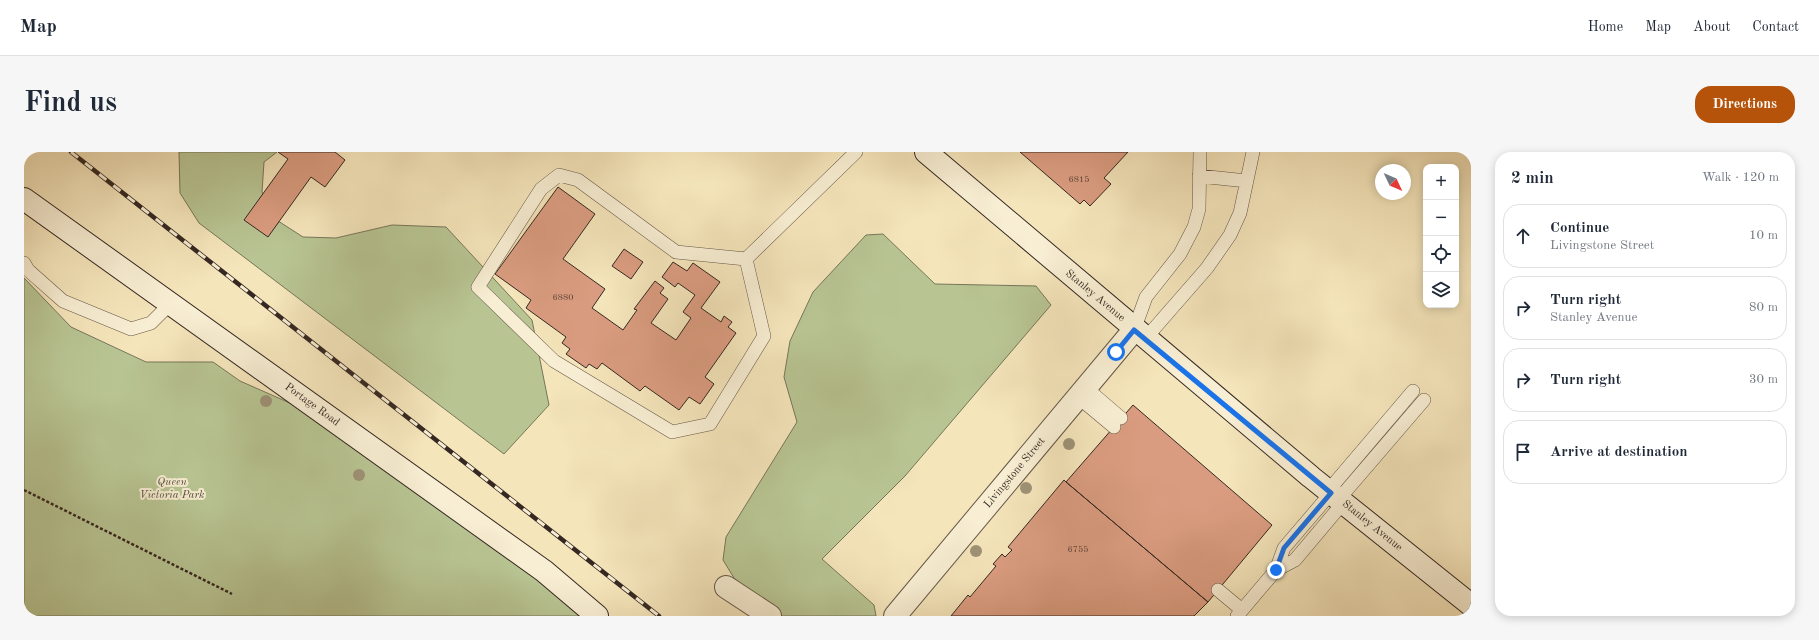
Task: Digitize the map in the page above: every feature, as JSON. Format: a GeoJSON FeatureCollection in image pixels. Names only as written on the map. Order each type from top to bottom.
{"type":"FeatureCollection","features":[{"type":"Feature","properties":{"kind":"main road","name":"Stanley Avenue"},"geometry":{"type":"LineString","coordinates":[[926,152],[1335,497],[1471,605]]}},
{"type":"Feature","properties":{"kind":"main road","name":"Portage Road"},"geometry":{"type":"LineString","coordinates":[[24,199],[544,571],[596,616]]}},
{"type":"Feature","properties":{"kind":"main road","name":"Livingstone Street"},"geometry":{"type":"LineString","coordinates":[[895,616],[1082,392],[1140,334]]}},
{"type":"Feature","properties":{"kind":"main road"},"geometry":{"type":"LineString","coordinates":[[726,587],[770,616]]}},
{"type":"Feature","properties":{"kind":"lane"},"geometry":{"type":"LineString","coordinates":[[746,259],[764,336],[710,424],[672,432],[554,361],[478,287],[541,189],[559,175],[578,180],[676,252],[746,259],[856,152]]}},
{"type":"Feature","properties":{"kind":"lane"},"geometry":{"type":"LineString","coordinates":[[1140,334],[1146,297],[1180,254],[1194,227],[1199,209],[1200,152]]}},
{"type":"Feature","properties":{"kind":"lane"},"geometry":{"type":"LineString","coordinates":[[1140,334],[1207,268],[1230,236],[1240,213],[1253,152]]}},
{"type":"Feature","properties":{"kind":"lane"},"geometry":{"type":"LineString","coordinates":[[1199,176],[1247,181]]}},
{"type":"Feature","properties":{"kind":"lane"},"geometry":{"type":"LineString","coordinates":[[24,263],[28,270],[63,301],[131,329],[151,323],[171,303]]}},
{"type":"Feature","properties":{"kind":"lane"},"geometry":{"type":"LineString","coordinates":[[1276,570],[1295,560],[1335,497],[1413,391]]}},
{"type":"Feature","properties":{"kind":"lane"},"geometry":{"type":"LineString","coordinates":[[1082,392],[1118,422]]}},
{"type":"Feature","properties":{"kind":"lane"},"geometry":{"type":"LineString","coordinates":[[1218,590],[1240,613],[1276,570],[1284,548],[1335,497],[1424,400]]}},
{"type":"Feature","properties":{"kind":"path"},"geometry":{"type":"LineString","coordinates":[[24,490],[232,594]]}},
{"type":"Feature","properties":{"kind":"green space"},"geometry":{"type":"Polygon","coordinates":[[[179,152],[277,152],[264,162],[262,192],[275,219],[303,237],[336,238],[392,225],[446,227],[532,320],[549,405],[504,454],[199,223],[180,193],[179,152]]]}},
{"type":"Feature","properties":{"kind":"green space"},"geometry":{"type":"Polygon","coordinates":[[[883,234],[935,284],[1036,286],[1051,305],[905,476],[822,559],[874,605],[876,616],[777,616],[734,578],[723,560],[726,537],[797,422],[784,377],[790,341],[813,292],[866,235],[883,234]]]}},
{"type":"Feature","properties":{"kind":"green space","name":"Queen Victoria Park"},"geometry":{"type":"Polygon","coordinates":[[[24,278],[71,327],[146,362],[213,362],[240,381],[342,426],[592,616],[24,616],[24,278]]]}},
{"type":"Feature","properties":{"kind":"building"},"geometry":{"type":"Polygon","coordinates":[[[278,152],[335,152],[345,160],[325,187],[311,177],[268,237],[244,220],[288,159],[278,152]]]}},
{"type":"Feature","properties":{"kind":"building"},"geometry":{"type":"Polygon","coordinates":[[[1020,152],[1128,152],[1104,178],[1111,184],[1090,206],[1084,200],[1080,204],[1020,152]]]}},
{"type":"Feature","properties":{"kind":"building"},"geometry":{"type":"Polygon","coordinates":[[[558,187],[595,214],[563,259],[605,289],[592,308],[623,330],[637,310],[634,309],[655,281],[664,288],[660,293],[668,299],[651,323],[676,340],[691,318],[683,312],[695,295],[678,283],[675,287],[662,277],[673,262],[687,271],[693,263],[720,282],[701,308],[721,322],[724,316],[732,322],[728,327],[736,333],[705,377],[714,384],[700,404],[689,397],[679,410],[645,386],[640,391],[602,363],[597,369],[589,364],[586,368],[566,354],[570,349],[562,343],[566,337],[526,308],[531,300],[495,274],[558,187]]]}},
{"type":"Feature","properties":{"kind":"building"},"geometry":{"type":"Polygon","coordinates":[[[624,249],[643,262],[631,279],[612,266],[624,249]]]}},
{"type":"Feature","properties":{"kind":"building"},"geometry":{"type":"Polygon","coordinates":[[[1133,405],[1272,525],[1208,602],[1066,482],[1133,405]]]}},
{"type":"Feature","properties":{"kind":"building"},"geometry":{"type":"Polygon","coordinates":[[[1064,480],[1208,602],[1194,616],[951,616],[968,595],[970,597],[996,566],[993,564],[1002,554],[1005,557],[1012,550],[1008,547],[1064,480]]]}},
{"type":"Feature","properties":{"kind":"railway"},"geometry":{"type":"LineString","coordinates":[[71,152],[659,616]]}},
{"type":"Feature","properties":{"kind":"route"},"geometry":{"type":"LineString","coordinates":[[1116,352],[1134,330],[1331,493],[1284,548],[1276,570]]}}]}
